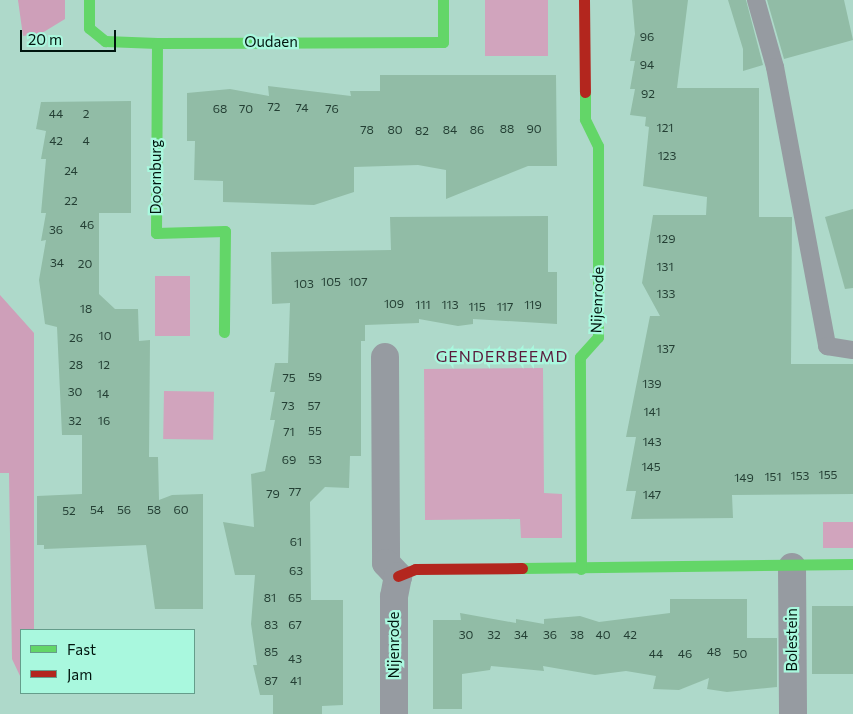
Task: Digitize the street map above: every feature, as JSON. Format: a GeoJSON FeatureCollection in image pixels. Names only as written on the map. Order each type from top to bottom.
{"type":"FeatureCollection","features":[{"type":"Feature","properties":{"kind":"street","name":"Oudaen"},"geometry":{"type":"LineString","coordinates":[[89,0],[89,28],[105,41],[157,43],[443,42],[443,0]]}},
{"type":"Feature","properties":{"kind":"street","name":"Nijenrode"},"geometry":{"type":"LineString","coordinates":[[581,569],[580,357],[598,337],[598,146],[585,119],[584,0]]}},
{"type":"Feature","properties":{"kind":"street","name":"Doornburg"},"geometry":{"type":"LineString","coordinates":[[157,43],[156,233],[225,231],[224,332]]}},
{"type":"Feature","properties":{"kind":"street"},"geometry":{"type":"LineString","coordinates":[[385,358],[386,563],[398,576],[416,569],[792,567],[853,564]]}},
{"type":"Feature","properties":{"kind":"street","name":"Bolestein"},"geometry":{"type":"LineString","coordinates":[[792,567],[793,714]]}},
{"type":"Feature","properties":{"kind":"street","name":"Nijenrode"},"geometry":{"type":"LineString","coordinates":[[394,714],[394,597],[398,576]]}},
{"type":"Feature","properties":{"kind":"lane"},"geometry":{"type":"LineString","coordinates":[[756,0],[775,66],[827,346],[853,350]]}},
{"type":"Feature","properties":{"kind":"shaded area"},"geometry":{"type":"Polygon","coordinates":[[[18,0],[65,0],[65,19],[42,33],[23,36],[18,0]]]}},
{"type":"Feature","properties":{"kind":"shaded area"},"geometry":{"type":"Polygon","coordinates":[[[485,0],[548,0],[548,56],[485,56],[485,0]]]}},
{"type":"Feature","properties":{"kind":"shaded area"},"geometry":{"type":"Polygon","coordinates":[[[155,276],[190,276],[190,336],[155,336],[155,276]]]}},
{"type":"Feature","properties":{"kind":"shaded area"},"geometry":{"type":"Polygon","coordinates":[[[0,295],[34,333],[34,629],[20,629],[20,676],[12,659],[9,473],[0,473],[0,295]]]}},
{"type":"Feature","properties":{"kind":"shaded area"},"geometry":{"type":"Polygon","coordinates":[[[543,368],[544,493],[562,494],[562,538],[521,538],[520,519],[425,520],[424,369],[543,368]]]}},
{"type":"Feature","properties":{"kind":"shaded area"},"geometry":{"type":"Polygon","coordinates":[[[164,391],[214,392],[213,440],[163,439],[164,391]]]}},
{"type":"Feature","properties":{"kind":"shaded area"},"geometry":{"type":"Polygon","coordinates":[[[823,522],[853,522],[853,548],[823,548],[823,522]]]}},
{"type":"Feature","properties":{"kind":"building"},"geometry":{"type":"Polygon","coordinates":[[[632,0],[688,0],[677,88],[759,88],[759,217],[792,217],[791,364],[853,364],[853,494],[732,495],[733,518],[631,519],[636,491],[626,491],[636,437],[626,437],[650,316],[660,316],[642,283],[653,215],[706,215],[707,197],[643,186],[649,127],[645,126],[646,117],[630,115],[635,89],[630,89],[635,61],[630,61],[635,34],[632,0]]]}},
{"type":"Feature","properties":{"kind":"building"},"geometry":{"type":"Polygon","coordinates":[[[728,0],[746,0],[763,65],[743,71],[743,49],[728,0]]]}},
{"type":"Feature","properties":{"kind":"building"},"geometry":{"type":"Polygon","coordinates":[[[767,0],[844,0],[853,40],[784,59],[767,0]]]}},
{"type":"Feature","properties":{"kind":"building"},"geometry":{"type":"Polygon","coordinates":[[[380,75],[556,75],[557,166],[528,166],[446,199],[446,170],[418,165],[354,167],[354,192],[314,205],[223,202],[223,181],[194,180],[195,141],[187,141],[187,93],[230,89],[269,96],[268,86],[351,96],[350,91],[380,91],[380,75]]]}},
{"type":"Feature","properties":{"kind":"building"},"geometry":{"type":"Polygon","coordinates":[[[131,101],[131,213],[99,213],[99,294],[115,309],[138,309],[139,341],[150,340],[149,457],[158,457],[159,500],[172,495],[203,494],[203,609],[155,609],[146,545],[44,549],[44,545],[37,545],[37,496],[82,494],[82,435],[62,435],[57,327],[45,324],[39,280],[46,240],[41,241],[46,213],[41,213],[46,159],[41,159],[46,131],[36,129],[41,102],[131,101]]]}},
{"type":"Feature","properties":{"kind":"building"},"geometry":{"type":"Polygon","coordinates":[[[853,209],[853,288],[845,289],[825,217],[853,209]]]}},
{"type":"Feature","properties":{"kind":"building"},"geometry":{"type":"Polygon","coordinates":[[[548,216],[548,272],[557,272],[557,324],[473,319],[473,324],[458,326],[419,319],[419,323],[365,325],[365,341],[361,341],[361,456],[350,456],[349,488],[325,487],[310,502],[311,600],[343,600],[343,705],[322,706],[322,714],[273,714],[273,695],[260,695],[253,665],[257,665],[251,624],[255,575],[235,575],[223,522],[254,527],[251,474],[265,471],[275,420],[270,420],[275,392],[270,392],[275,363],[288,363],[290,303],[272,304],[271,252],[391,250],[390,217],[548,216]]]}},
{"type":"Feature","properties":{"kind":"building"},"geometry":{"type":"Polygon","coordinates":[[[670,599],[747,599],[747,638],[777,638],[777,687],[727,692],[707,689],[709,678],[679,690],[653,689],[656,676],[626,671],[595,675],[543,666],[544,671],[491,666],[490,670],[462,674],[462,709],[433,709],[433,620],[461,620],[460,613],[516,623],[516,619],[544,624],[544,619],[580,616],[599,622],[670,613],[670,599]]]}},
{"type":"Feature","properties":{"kind":"building"},"geometry":{"type":"Polygon","coordinates":[[[812,606],[853,606],[853,674],[812,674],[812,606]]]}},
{"type":"Feature","properties":{"kind":"traffic: fast"},"geometry":{"type":"LineString","coordinates":[[89,0],[89,28],[105,41],[157,43],[443,42],[443,0]]}},
{"type":"Feature","properties":{"kind":"traffic: fast"},"geometry":{"type":"LineString","coordinates":[[157,43],[156,233],[225,231],[224,332]]}},
{"type":"Feature","properties":{"kind":"traffic: fast"},"geometry":{"type":"LineString","coordinates":[[581,569],[580,357],[598,337],[598,146],[585,119],[585,92]]}},
{"type":"Feature","properties":{"kind":"traffic: fast"},"geometry":{"type":"LineString","coordinates":[[522,568],[853,564]]}},
{"type":"Feature","properties":{"kind":"traffic: jam"},"geometry":{"type":"LineString","coordinates":[[584,0],[585,92]]}},
{"type":"Feature","properties":{"kind":"traffic: jam"},"geometry":{"type":"LineString","coordinates":[[398,576],[415,569],[522,568]]}},
{"type":"Feature","properties":{"kind":"district","name":"GENDERBEEMD"},"geometry":{"type":"Point","coordinates":[502,356]}}]}
